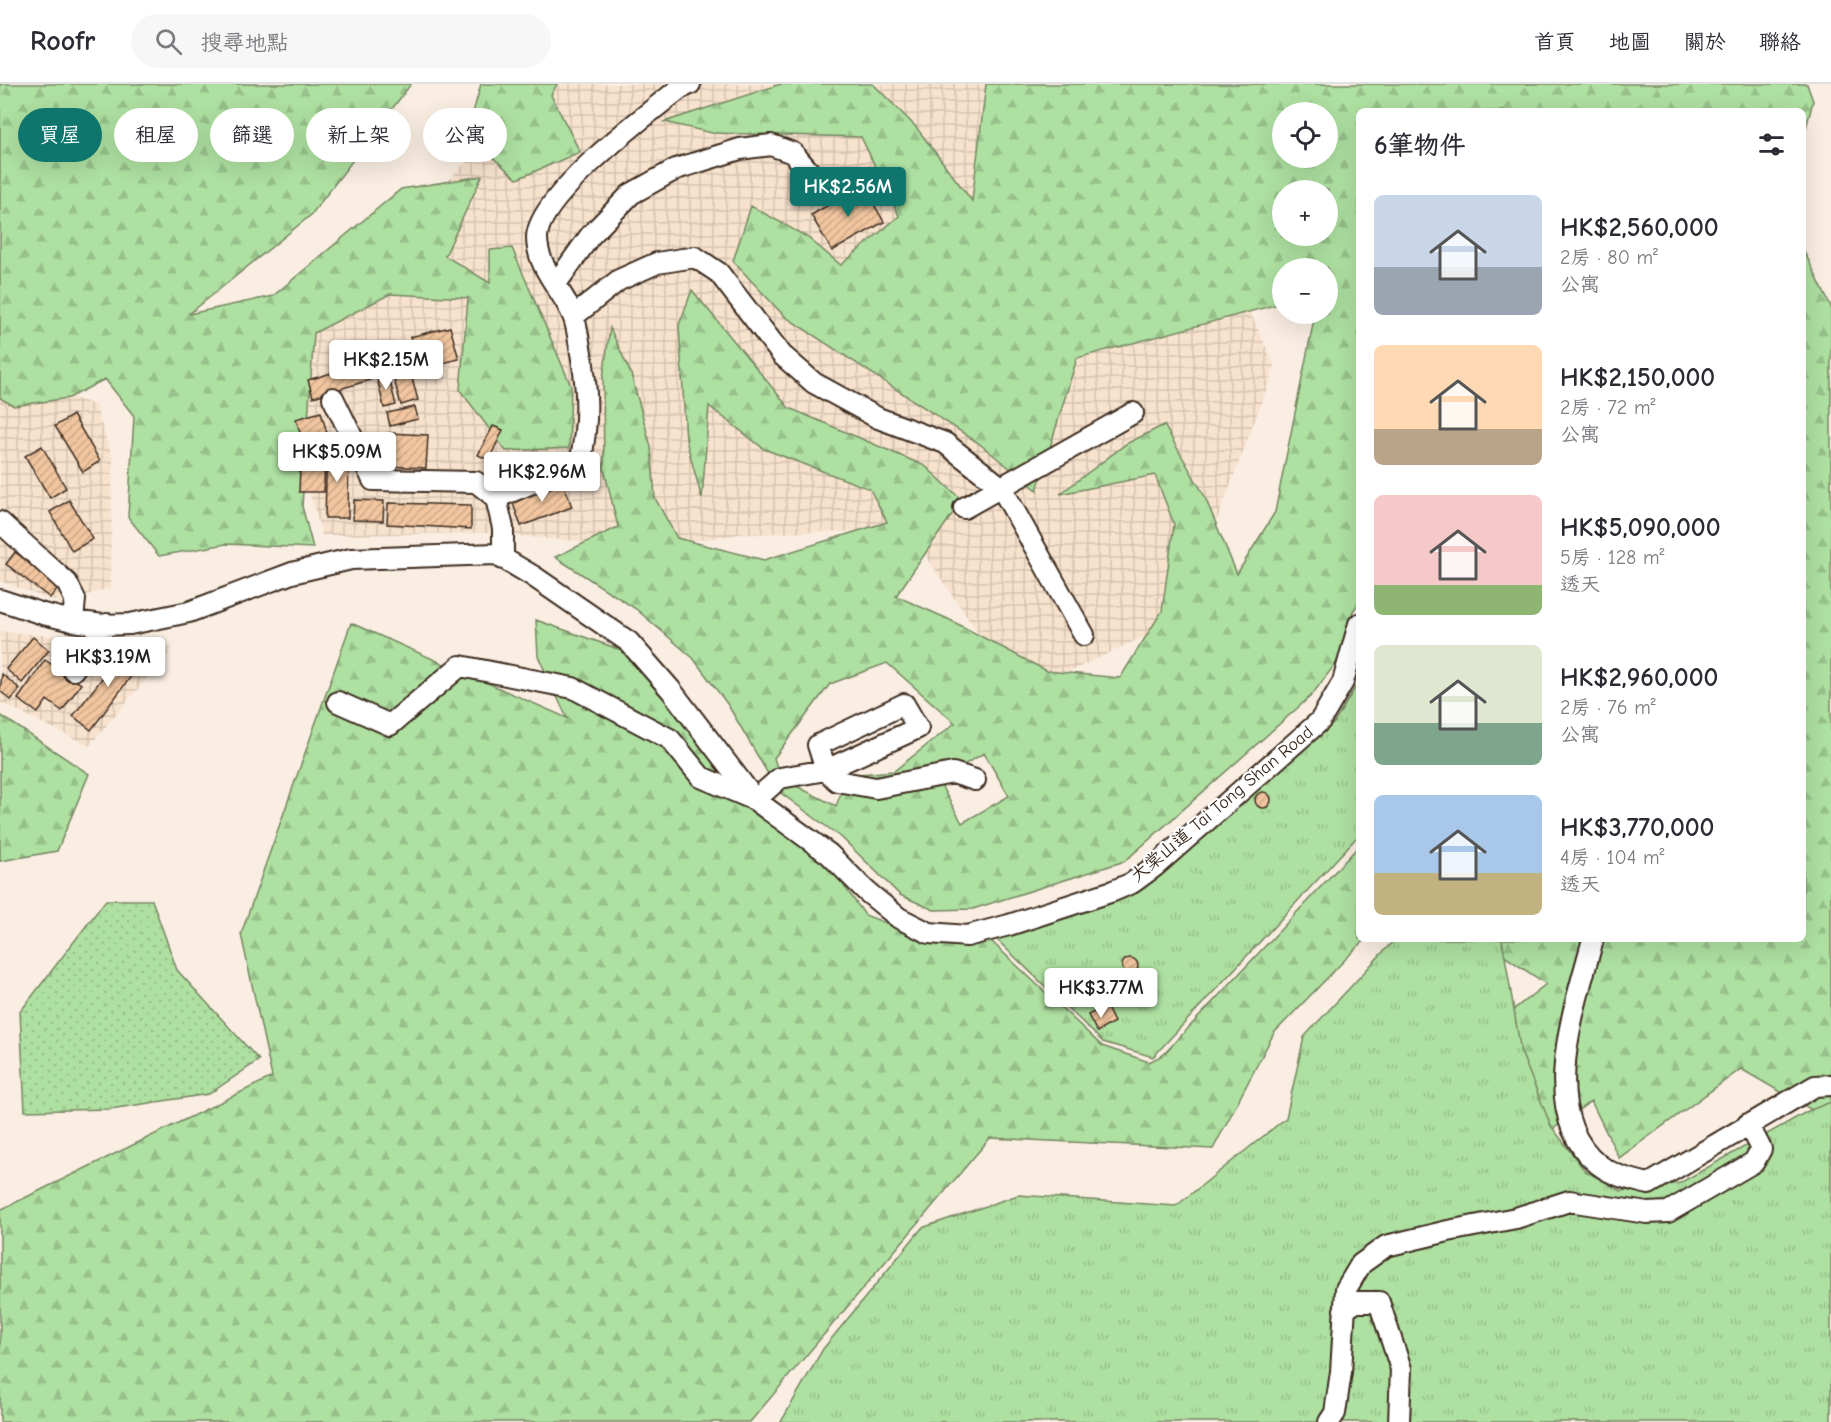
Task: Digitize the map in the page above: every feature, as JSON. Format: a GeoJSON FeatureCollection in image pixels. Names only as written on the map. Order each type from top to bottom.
{"type":"FeatureCollection","features":[{"type":"Feature","properties":{"kind":"street"},"geometry":{"type":"LineString","coordinates":[[496,498],[580,464],[586,435],[588,387],[573,316],[545,268],[537,237],[551,204],[617,136],[679,89],[690,84]]}},
{"type":"Feature","properties":{"kind":"street"},"geometry":{"type":"LineString","coordinates":[[555,285],[590,236],[631,194],[676,169],[740,149],[771,145],[793,153],[827,192]]}},
{"type":"Feature","properties":{"kind":"street"},"geometry":{"type":"LineString","coordinates":[[573,316],[619,280],[657,262],[695,256],[719,273],[782,355],[814,383],[878,418],[945,443],[1001,487],[1084,635]]}},
{"type":"Feature","properties":{"kind":"street"},"geometry":{"type":"LineString","coordinates":[[333,398],[373,480],[476,482],[496,498],[504,528],[503,559]]}},
{"type":"Feature","properties":{"kind":"street"},"geometry":{"type":"LineString","coordinates":[[964,508],[1133,413]]}},
{"type":"Feature","properties":{"kind":"street"},"geometry":{"type":"LineString","coordinates":[[0,522],[67,583],[75,599],[73,621]]}},
{"type":"Feature","properties":{"kind":"street","name":"大棠山道 Tai Tong Shan Road"},"geometry":{"type":"LineString","coordinates":[[0,600],[43,615],[73,621],[107,624],[141,623],[189,612],[292,573],[351,559],[496,554],[533,576],[629,642],[671,690],[750,795],[828,854],[866,891],[899,918],[929,933],[967,936],[1009,925],[1113,891],[1132,883],[1154,867],[1320,721],[1343,682],[1356,635]]}},
{"type":"Feature","properties":{"kind":"street"},"geometry":{"type":"LineString","coordinates":[[73,670],[107,624]]}},
{"type":"Feature","properties":{"kind":"street"},"geometry":{"type":"LineString","coordinates":[[338,702],[390,725],[460,666],[573,688],[670,739],[701,777],[750,795],[780,778],[826,770],[918,728],[904,704],[818,745],[826,770],[837,781],[876,788],[953,773],[975,780]]}},
{"type":"Feature","properties":{"kind":"street"},"geometry":{"type":"LineString","coordinates":[[1592,942],[1568,1038],[1565,1108],[1572,1134],[1598,1164],[1618,1176],[1649,1184],[1815,1086],[1831,1085]]}},
{"type":"Feature","properties":{"kind":"street"},"geometry":{"type":"LineString","coordinates":[[1329,1422],[1335,1413],[1341,1372],[1346,1289],[1361,1264],[1386,1246],[1516,1218],[1569,1201],[1647,1213],[1668,1212],[1754,1162],[1761,1149],[1748,1124]]}},
{"type":"Feature","properties":{"kind":"street"},"geometry":{"type":"LineString","coordinates":[[1344,1310],[1356,1302],[1379,1302],[1401,1369],[1399,1422]]}},
{"type":"Feature","properties":{"kind":"shaded area"},"geometry":{"type":"Polygon","coordinates":[[[542,84],[1154,84],[1227,261],[1275,367],[1179,620],[1020,695],[908,530],[739,534],[648,548],[488,533],[322,535],[275,376],[327,305],[466,162],[507,162],[507,120],[542,84]]]}},
{"type":"Feature","properties":{"kind":"shaded area"},"geometry":{"type":"Polygon","coordinates":[[[0,374],[95,405],[113,459],[110,588],[59,603],[0,581],[0,374]]]}},
{"type":"Feature","properties":{"kind":"shaded area"},"geometry":{"type":"Polygon","coordinates":[[[0,631],[173,648],[89,746],[0,702],[0,631]]]}},
{"type":"Feature","properties":{"kind":"green space"},"geometry":{"type":"Polygon","coordinates":[[[0,84],[411,84],[393,108],[306,108],[306,162],[351,162],[311,215],[189,314],[273,296],[401,189],[482,176],[445,256],[490,283],[490,250],[512,248],[571,386],[569,448],[506,451],[460,390],[468,298],[390,294],[314,333],[302,506],[313,548],[226,544],[159,556],[128,517],[134,416],[105,379],[69,398],[14,406],[0,398],[0,84]]]}},
{"type":"Feature","properties":{"kind":"green space"},"geometry":{"type":"Polygon","coordinates":[[[481,84],[557,84],[551,95],[580,152],[517,179],[498,162],[507,162],[507,108],[474,108],[481,84]]]}},
{"type":"Feature","properties":{"kind":"green space"},"geometry":{"type":"Polygon","coordinates":[[[781,84],[873,84],[916,127],[972,201],[986,84],[1807,84],[1813,101],[1806,128],[1806,108],[1356,108],[1356,607],[1340,658],[1311,696],[1125,861],[973,909],[934,910],[900,895],[842,838],[778,791],[728,705],[693,658],[636,609],[555,557],[618,527],[604,469],[603,378],[610,328],[631,374],[651,447],[655,498],[677,538],[764,560],[887,522],[870,489],[764,449],[709,406],[702,499],[686,440],[679,325],[692,290],[789,408],[925,466],[962,500],[896,596],[948,619],[1047,671],[1120,678],[1162,611],[1174,524],[1155,475],[1060,494],[1126,444],[1164,425],[1204,495],[1237,574],[1275,512],[1313,324],[1338,324],[1338,258],[1272,258],[1272,306],[1077,358],[1037,490],[977,442],[784,316],[733,261],[751,206],[807,237],[841,265],[899,216],[861,137],[712,133],[664,122],[781,84]],[[887,663],[830,684],[774,758],[780,778],[836,806],[848,775],[894,771],[955,723],[887,663]],[[984,753],[938,780],[962,823],[1009,796],[984,753]]]}},
{"type":"Feature","properties":{"kind":"green space"},"geometry":{"type":"Polygon","coordinates":[[[1806,255],[1831,307],[1831,1121],[1741,1069],[1619,1158],[1591,1101],[1448,1207],[1334,1150],[1546,984],[1483,942],[1806,942],[1806,255]]]}},
{"type":"Feature","properties":{"kind":"green space"},"geometry":{"type":"Polygon","coordinates":[[[536,620],[627,652],[667,698],[695,739],[751,807],[826,861],[865,915],[924,938],[960,946],[991,941],[1102,1046],[1149,1062],[1163,1055],[1356,849],[1356,942],[1362,942],[1274,1033],[1213,1149],[990,1138],[750,1422],[0,1422],[0,1210],[272,1077],[241,934],[351,623],[567,718],[538,656],[536,620]]]}},
{"type":"Feature","properties":{"kind":"green space"},"geometry":{"type":"Polygon","coordinates":[[[1356,686],[1356,838],[1153,1057],[1103,1042],[992,935],[1175,860],[1334,723],[1356,686]]]}},
{"type":"Feature","properties":{"kind":"green space"},"geometry":{"type":"Polygon","coordinates":[[[0,715],[89,774],[57,851],[0,861],[0,715]]]}},
{"type":"Feature","properties":{"kind":"green space"},"geometry":{"type":"Polygon","coordinates":[[[106,900],[152,900],[177,970],[259,1060],[209,1094],[110,1109],[25,1111],[20,1012],[106,900]]]}},
{"type":"Feature","properties":{"kind":"green space"},"geometry":{"type":"Polygon","coordinates":[[[1392,942],[1503,942],[1521,1052],[1551,1126],[1585,1171],[1621,1191],[1680,1183],[1808,1111],[1831,1102],[1831,1422],[781,1422],[823,1349],[922,1228],[1018,1195],[1176,1206],[1286,1118],[1304,1037],[1392,942]]]}},
{"type":"Feature","properties":{"kind":"building"},"geometry":{"type":"Polygon","coordinates":[[[863,185],[884,222],[832,251],[811,215],[863,185]]]}},
{"type":"Feature","properties":{"kind":"building"},"geometry":{"type":"Polygon","coordinates":[[[450,327],[459,359],[418,369],[410,337],[450,327]]]}},
{"type":"Feature","properties":{"kind":"building"},"geometry":{"type":"Polygon","coordinates":[[[365,363],[370,380],[313,397],[308,380],[365,363]]]}},
{"type":"Feature","properties":{"kind":"building"},"geometry":{"type":"Polygon","coordinates":[[[409,368],[418,400],[401,405],[392,372],[409,368]]]}},
{"type":"Feature","properties":{"kind":"building"},"geometry":{"type":"Polygon","coordinates":[[[388,374],[396,405],[384,408],[377,377],[388,374]]]}},
{"type":"Feature","properties":{"kind":"building"},"geometry":{"type":"Polygon","coordinates":[[[415,407],[418,419],[390,426],[387,413],[415,407]]]}},
{"type":"Feature","properties":{"kind":"building"},"geometry":{"type":"Polygon","coordinates":[[[321,412],[327,433],[302,440],[296,419],[321,412]]]}},
{"type":"Feature","properties":{"kind":"building"},"geometry":{"type":"Polygon","coordinates":[[[73,415],[100,461],[83,472],[55,426],[73,415]]]}},
{"type":"Feature","properties":{"kind":"building"},"geometry":{"type":"Polygon","coordinates":[[[493,426],[503,430],[489,460],[478,455],[493,426]]]}},
{"type":"Feature","properties":{"kind":"building"},"geometry":{"type":"Polygon","coordinates":[[[387,433],[428,435],[426,468],[385,466],[387,433]]]}},
{"type":"Feature","properties":{"kind":"building"},"geometry":{"type":"Polygon","coordinates":[[[301,443],[325,443],[324,492],[299,492],[301,443]]]}},
{"type":"Feature","properties":{"kind":"building"},"geometry":{"type":"Polygon","coordinates":[[[42,446],[66,488],[50,498],[25,456],[42,446]]]}},
{"type":"Feature","properties":{"kind":"building"},"geometry":{"type":"Polygon","coordinates":[[[327,446],[349,447],[348,518],[325,518],[327,446]]]}},
{"type":"Feature","properties":{"kind":"building"},"geometry":{"type":"Polygon","coordinates":[[[562,479],[572,507],[521,526],[511,498],[562,479]]]}},
{"type":"Feature","properties":{"kind":"building"},"geometry":{"type":"Polygon","coordinates":[[[69,500],[93,539],[72,551],[50,512],[69,500]]]}},
{"type":"Feature","properties":{"kind":"building"},"geometry":{"type":"Polygon","coordinates":[[[354,500],[384,501],[383,521],[353,520],[354,500]]]}},
{"type":"Feature","properties":{"kind":"building"},"geometry":{"type":"Polygon","coordinates":[[[388,503],[471,505],[471,529],[387,524],[388,503]]]}},
{"type":"Feature","properties":{"kind":"building"},"geometry":{"type":"Polygon","coordinates":[[[15,552],[60,585],[50,598],[6,564],[15,552]]]}},
{"type":"Feature","properties":{"kind":"building"},"geometry":{"type":"Polygon","coordinates":[[[33,637],[49,650],[22,683],[6,669],[33,637]]]}},
{"type":"Feature","properties":{"kind":"building"},"geometry":{"type":"Polygon","coordinates":[[[127,646],[144,659],[91,730],[73,716],[127,646]]]}},
{"type":"Feature","properties":{"kind":"building"},"geometry":{"type":"Polygon","coordinates":[[[45,660],[81,684],[62,711],[47,700],[38,713],[18,699],[45,660]]]}},
{"type":"Feature","properties":{"kind":"building"},"geometry":{"type":"Polygon","coordinates":[[[2,674],[20,689],[11,700],[0,691],[2,674]]]}},
{"type":"Feature","properties":{"kind":"building"},"geometry":{"type":"Polygon","coordinates":[[[1260,792],[1266,792],[1271,800],[1269,806],[1260,808],[1255,803],[1255,797],[1260,792]]]}},
{"type":"Feature","properties":{"kind":"building"},"geometry":{"type":"Polygon","coordinates":[[[1127,958],[1133,958],[1138,966],[1136,972],[1127,974],[1122,969],[1122,963],[1127,958]]]}},
{"type":"Feature","properties":{"kind":"building"},"geometry":{"type":"Polygon","coordinates":[[[1106,1006],[1114,1022],[1097,1032],[1088,1015],[1106,1006]]]}}]}
